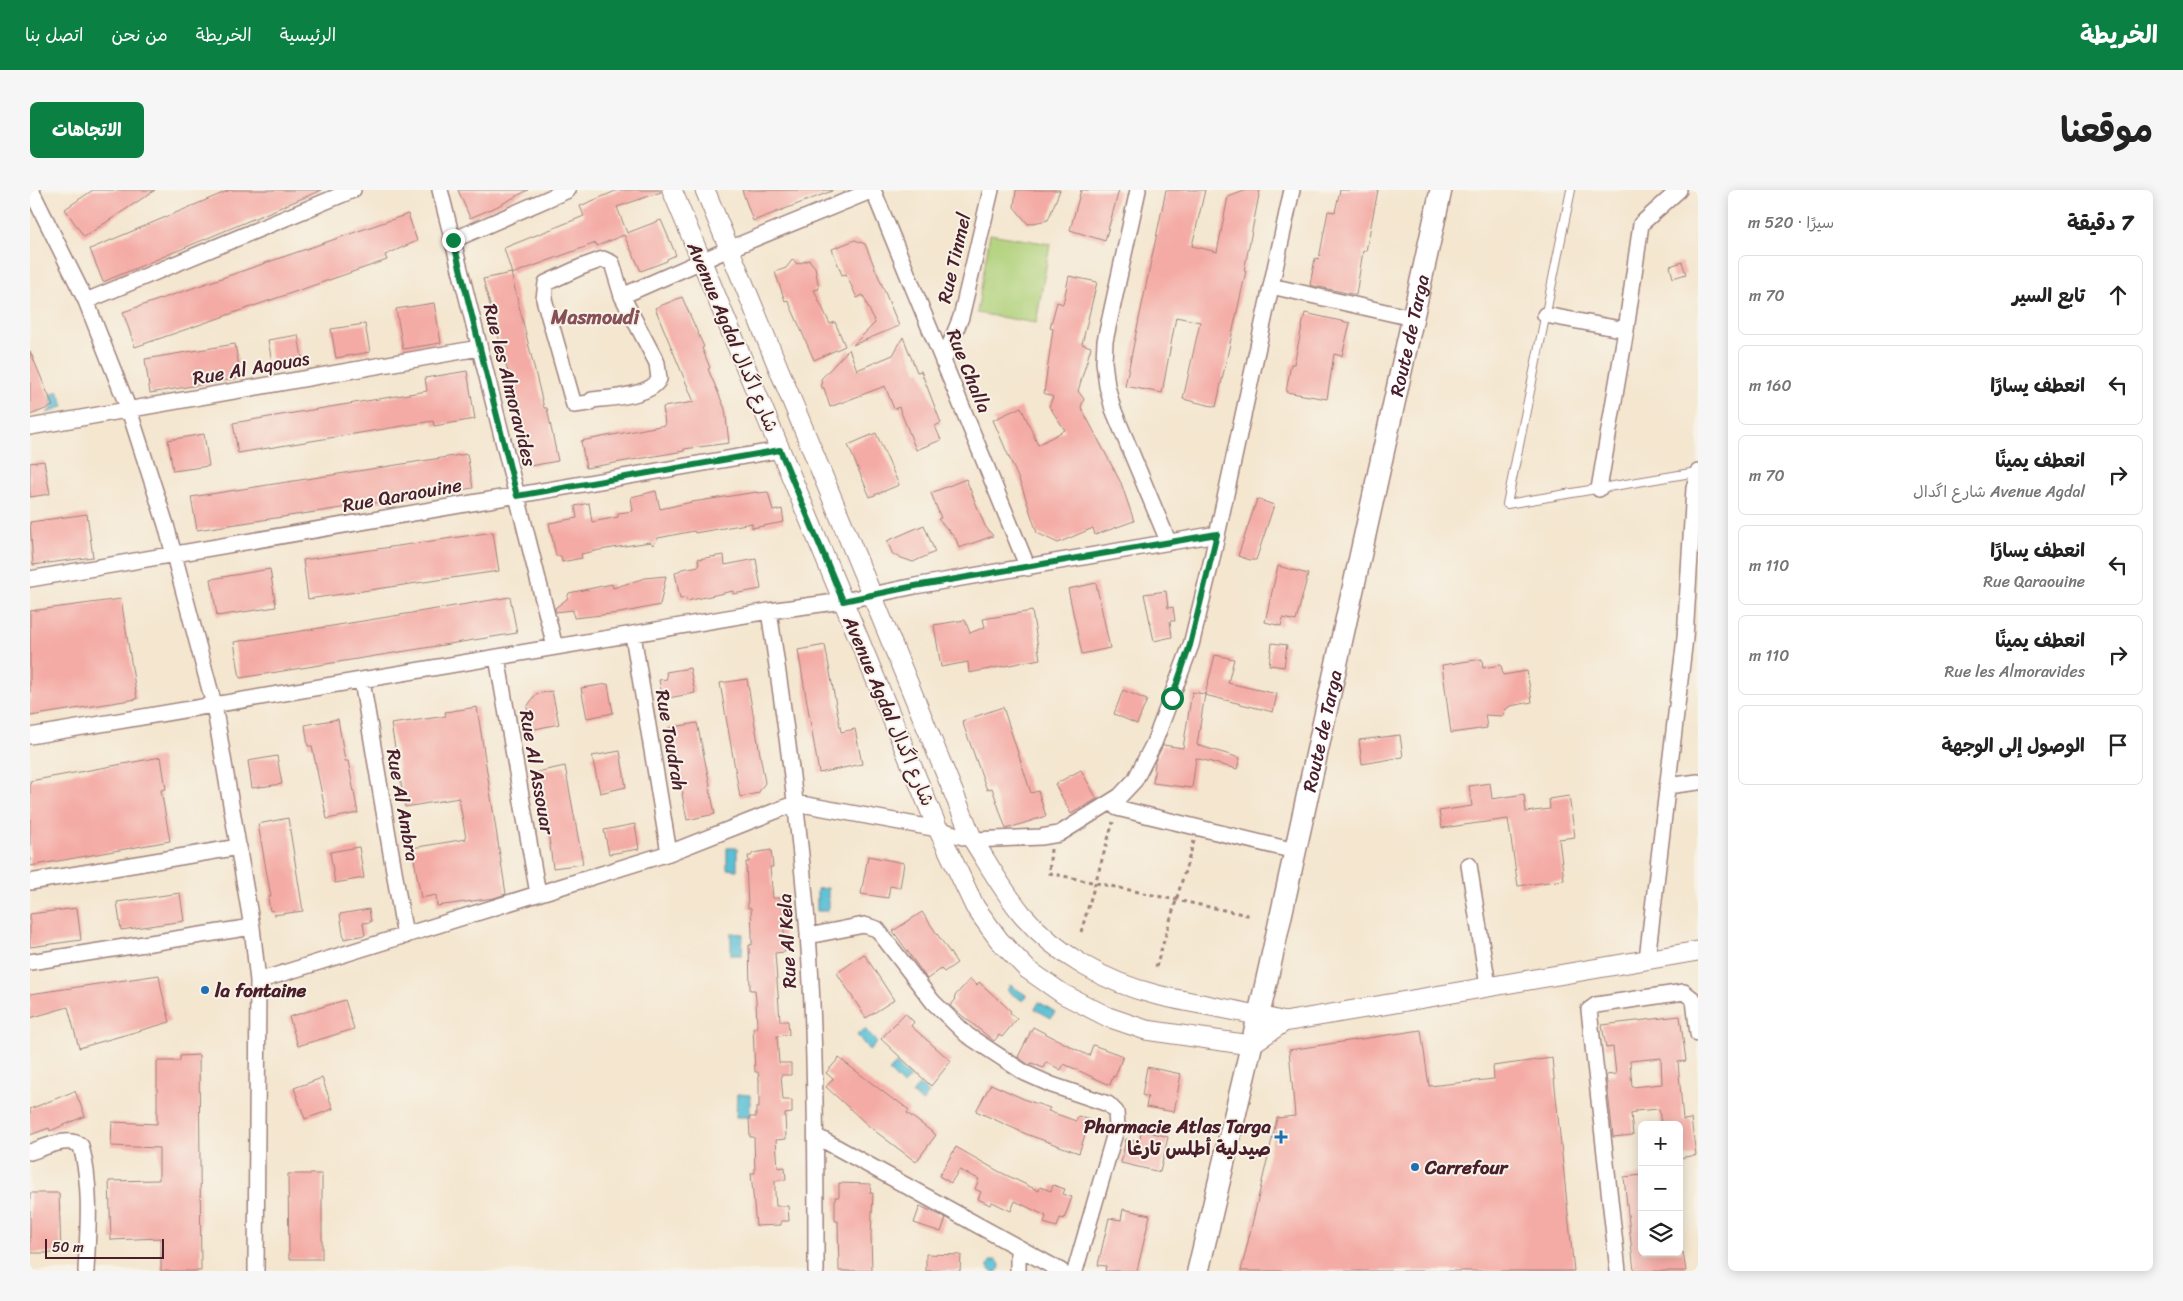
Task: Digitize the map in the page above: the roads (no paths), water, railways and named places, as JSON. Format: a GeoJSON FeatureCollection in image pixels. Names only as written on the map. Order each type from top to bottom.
{"type":"FeatureCollection","features":[{"type":"Feature","properties":{"kind":"main road","name":"Route de Targa"},"geometry":{"type":"LineString","coordinates":[[1198,1271],[1295,851],[1441,190]]}},
{"type":"Feature","properties":{"kind":"street"},"geometry":{"type":"LineString","coordinates":[[86,301],[353,190]]}},
{"type":"Feature","properties":{"kind":"street","name":"Rue les Almoravides"},"geometry":{"type":"LineString","coordinates":[[440,190],[555,647]]}},
{"type":"Feature","properties":{"kind":"street"},"geometry":{"type":"LineString","coordinates":[[453,240],[568,190]]}},
{"type":"Feature","properties":{"kind":"street","name":"Avenue Agdal شارع اگدال"},"geometry":{"type":"LineString","coordinates":[[672,190],[938,829],[975,907],[999,940],[1026,969],[1064,994],[1108,1018],[1146,1030],[1250,1044]]}},
{"type":"Feature","properties":{"kind":"street","name":"Avenue Agdal شارع اگدال"},"geometry":{"type":"LineString","coordinates":[[705,190],[973,840],[1021,913],[1046,940],[1079,963],[1116,982],[1157,995],[1284,1022]]}},
{"type":"Feature","properties":{"kind":"street"},"geometry":{"type":"LineString","coordinates":[[622,296],[729,249],[873,190]]}},
{"type":"Feature","properties":{"kind":"street","name":"Rue Challa"},"geometry":{"type":"LineString","coordinates":[[873,190],[1028,568]]}},
{"type":"Feature","properties":{"kind":"street","name":"Rue Tinmel"},"geometry":{"type":"LineString","coordinates":[[944,362],[961,317],[991,190]]}},
{"type":"Feature","properties":{"kind":"street"},"geometry":{"type":"LineString","coordinates":[[1138,190],[1105,341],[1104,362],[1107,386],[1113,409],[1168,541]]}},
{"type":"Feature","properties":{"kind":"street"},"geometry":{"type":"LineString","coordinates":[[258,981],[669,853],[796,803],[938,829],[973,840],[1051,836],[1068,829],[1120,796],[1135,780],[1144,765],[1169,707],[1190,645],[1217,534],[1292,190]]}},
{"type":"Feature","properties":{"kind":"street"},"geometry":{"type":"LineString","coordinates":[[1599,489],[1626,330],[1641,224],[1679,190]]}},
{"type":"Feature","properties":{"kind":"street"},"geometry":{"type":"LineString","coordinates":[[31,191],[86,301],[129,410],[166,524],[214,705],[252,927],[258,981],[256,1271]]}},
{"type":"Feature","properties":{"kind":"street"},"geometry":{"type":"LineString","coordinates":[[608,260],[612,263],[616,272],[622,296],[657,363],[659,379],[653,388],[574,405],[544,299],[546,283],[581,266],[608,260]]}},
{"type":"Feature","properties":{"kind":"street"},"geometry":{"type":"LineString","coordinates":[[1271,286],[1412,318]]}},
{"type":"Feature","properties":{"kind":"street"},"geometry":{"type":"LineString","coordinates":[[1545,315],[1626,330]]}},
{"type":"Feature","properties":{"kind":"street","name":"Rue Al Aqouas"},"geometry":{"type":"LineString","coordinates":[[30,427],[479,348]]}},
{"type":"Feature","properties":{"kind":"street","name":"Rue Qaraouine"},"geometry":{"type":"LineString","coordinates":[[30,579],[780,450]]}},
{"type":"Feature","properties":{"kind":"street"},"geometry":{"type":"LineString","coordinates":[[1647,960],[1667,786],[1692,637],[1694,488],[1698,471]]}},
{"type":"Feature","properties":{"kind":"street"},"geometry":{"type":"LineString","coordinates":[[30,736],[769,611],[843,601],[872,594],[1217,534]]}},
{"type":"Feature","properties":{"kind":"street","name":"Rue Al Kela"},"geometry":{"type":"LineString","coordinates":[[769,611],[796,803],[808,936],[816,1136],[816,1271]]}},
{"type":"Feature","properties":{"kind":"street","name":"Rue Toudrah"},"geometry":{"type":"LineString","coordinates":[[633,635],[669,853]]}},
{"type":"Feature","properties":{"kind":"street","name":"Rue Al Assouar"},"geometry":{"type":"LineString","coordinates":[[498,657],[538,894]]}},
{"type":"Feature","properties":{"kind":"street","name":"Rue Al Ambra"},"geometry":{"type":"LineString","coordinates":[[362,681],[404,936]]}},
{"type":"Feature","properties":{"kind":"street"},"geometry":{"type":"LineString","coordinates":[[1667,786],[1698,782]]}},
{"type":"Feature","properties":{"kind":"street"},"geometry":{"type":"LineString","coordinates":[[1117,808],[1295,851]]}},
{"type":"Feature","properties":{"kind":"street"},"geometry":{"type":"LineString","coordinates":[[30,882],[239,847]]}},
{"type":"Feature","properties":{"kind":"street"},"geometry":{"type":"LineString","coordinates":[[1469,865],[1488,986]]}},
{"type":"Feature","properties":{"kind":"street"},"geometry":{"type":"LineString","coordinates":[[808,936],[864,925],[877,929],[933,1002],[967,1035],[1026,1073],[1052,1085],[1108,1104],[1116,1112],[1117,1126],[1075,1271]]}},
{"type":"Feature","properties":{"kind":"street"},"geometry":{"type":"LineString","coordinates":[[30,962],[252,927]]}},
{"type":"Feature","properties":{"kind":"street"},"geometry":{"type":"LineString","coordinates":[[1250,1044],[1284,1022],[1698,952]]}},
{"type":"Feature","properties":{"kind":"street"},"geometry":{"type":"LineString","coordinates":[[1618,1271],[1589,1010],[1596,1005],[1684,992],[1694,1000],[1698,1034]]}},
{"type":"Feature","properties":{"kind":"street"},"geometry":{"type":"LineString","coordinates":[[816,1136],[1061,1271]]}},
{"type":"Feature","properties":{"kind":"street"},"geometry":{"type":"LineString","coordinates":[[30,1152],[64,1142],[73,1142],[81,1146],[88,1194],[86,1271]]}},
{"type":"Feature","properties":{"kind":"street"},"geometry":{"type":"LineString","coordinates":[[1018,1247],[1018,1271]]}},
{"type":"Feature","properties":{"kind":"lane"},"geometry":{"type":"LineString","coordinates":[[1571,190],[1507,504],[1698,471]]}},
{"type":"Feature","properties":{"kind":"water"},"geometry":{"type":"Polygon","coordinates":[[[58,391],[64,406],[47,413],[51,409],[52,394],[58,391]]]}},
{"type":"Feature","properties":{"kind":"water"},"geometry":{"type":"Polygon","coordinates":[[[727,848],[737,848],[737,870],[727,869],[727,848]]]}},
{"type":"Feature","properties":{"kind":"water"},"geometry":{"type":"Polygon","coordinates":[[[828,888],[828,911],[817,911],[817,889],[828,888]]]}},
{"type":"Feature","properties":{"kind":"water"},"geometry":{"type":"Polygon","coordinates":[[[731,933],[743,934],[742,955],[731,955],[731,933]]]}},
{"type":"Feature","properties":{"kind":"water"},"geometry":{"type":"Polygon","coordinates":[[[1010,985],[1026,995],[1023,1001],[1007,991],[1010,985]]]}},
{"type":"Feature","properties":{"kind":"water"},"geometry":{"type":"Polygon","coordinates":[[[1039,1002],[1055,1012],[1051,1018],[1035,1009],[1039,1002]]]}},
{"type":"Feature","properties":{"kind":"water"},"geometry":{"type":"Polygon","coordinates":[[[865,1029],[877,1043],[869,1050],[857,1035],[865,1029]]]}},
{"type":"Feature","properties":{"kind":"water"},"geometry":{"type":"Polygon","coordinates":[[[896,1064],[910,1078],[903,1085],[889,1071],[896,1064]]]}},
{"type":"Feature","properties":{"kind":"water"},"geometry":{"type":"Polygon","coordinates":[[[919,1085],[929,1093],[923,1102],[912,1094],[919,1085]]]}},
{"type":"Feature","properties":{"kind":"water"},"geometry":{"type":"Polygon","coordinates":[[[737,1094],[750,1095],[750,1117],[736,1117],[737,1094]]]}},
{"type":"Feature","properties":{"kind":"water"},"geometry":{"type":"Polygon","coordinates":[[[994,1260],[1000,1266],[994,1272],[988,1266],[994,1260]]]}},
{"type":"Feature","properties":{"kind":"place","name":"la fontaine"},"geometry":{"type":"Point","coordinates":[205,990]}},
{"type":"Feature","properties":{"kind":"place","name":"Pharmacie Atlas Targa صيدلية أطلس تارغا"},"geometry":{"type":"Point","coordinates":[1281,1137]}},
{"type":"Feature","properties":{"kind":"place","name":"Carrefour"},"geometry":{"type":"Point","coordinates":[1415,1167]}},
{"type":"Feature","properties":{"kind":"district","name":"Masmoudi"},"geometry":{"type":"Point","coordinates":[595,317]}}]}
